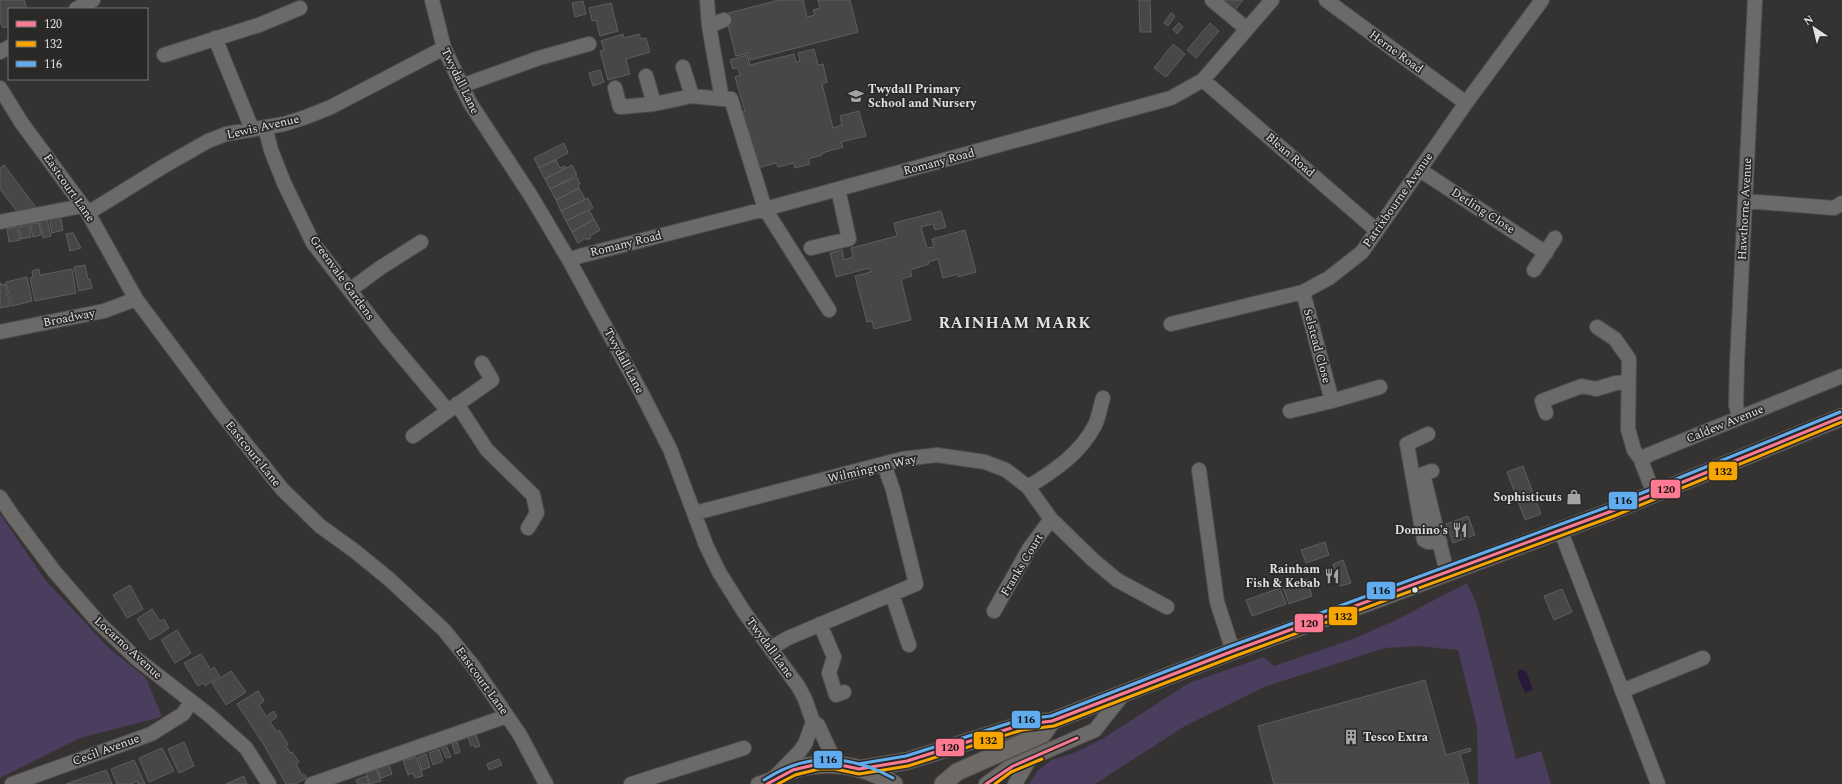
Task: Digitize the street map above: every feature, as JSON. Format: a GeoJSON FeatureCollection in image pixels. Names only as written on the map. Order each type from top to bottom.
{"type":"FeatureCollection","features":[{"type":"Feature","properties":{"kind":"main road"},"geometry":{"type":"LineString","coordinates":[[859,769],[906,761],[1021,725],[1052,721],[1233,651],[1612,511],[1842,417]]}},
{"type":"Feature","properties":{"kind":"main road"},"geometry":{"type":"LineString","coordinates":[[944,784],[957,772],[1043,734],[1052,721]]}},
{"type":"Feature","properties":{"kind":"main road"},"geometry":{"type":"LineString","coordinates":[[766,782],[793,770],[818,764],[836,764],[881,776],[894,784]]}},
{"type":"Feature","properties":{"kind":"street"},"geometry":{"type":"LineString","coordinates":[[78,5],[93,0]]}},
{"type":"Feature","properties":{"kind":"street","name":"Twydall Lane"},"geometry":{"type":"LineString","coordinates":[[432,0],[444,48],[461,86],[478,117],[531,196],[569,260],[670,449],[706,544],[719,572],[744,612],[798,686],[813,722],[818,725],[836,764]]}},
{"type":"Feature","properties":{"kind":"street"},"geometry":{"type":"LineString","coordinates":[[708,0],[709,26],[722,99]]}},
{"type":"Feature","properties":{"kind":"street"},"geometry":{"type":"LineString","coordinates":[[1212,0],[1247,29]]}},
{"type":"Feature","properties":{"kind":"street","name":"Romany Road"},"geometry":{"type":"LineString","coordinates":[[569,260],[765,209],[1171,98],[1203,80],[1272,0]]}},
{"type":"Feature","properties":{"kind":"street","name":"Herne Road"},"geometry":{"type":"LineString","coordinates":[[1326,0],[1466,103]]}},
{"type":"Feature","properties":{"kind":"street","name":"Patrixbourne Avenue"},"geometry":{"type":"LineString","coordinates":[[1171,324],[1302,292],[1329,278],[1362,252],[1466,103],[1542,0]]}},
{"type":"Feature","properties":{"kind":"street","name":"Hawthorne Avenue"},"geometry":{"type":"LineString","coordinates":[[1739,418],[1736,410],[1736,397],[1755,0]]}},
{"type":"Feature","properties":{"kind":"street"},"geometry":{"type":"LineString","coordinates":[[164,55],[259,25],[300,8]]}},
{"type":"Feature","properties":{"kind":"street"},"geometry":{"type":"LineString","coordinates":[[709,26],[724,20]]}},
{"type":"Feature","properties":{"kind":"street","name":"Greenvale Gardens"},"geometry":{"type":"LineString","coordinates":[[215,38],[258,128],[271,150],[284,183],[313,243],[386,337],[453,407],[487,450],[533,495],[537,513],[528,528]]}},
{"type":"Feature","properties":{"kind":"street"},"geometry":{"type":"LineString","coordinates":[[461,86],[539,58],[589,44]]}},
{"type":"Feature","properties":{"kind":"street","name":"Lewis Avenue"},"geometry":{"type":"LineString","coordinates":[[85,209],[198,146],[226,134],[293,121],[331,107],[444,48]]}},
{"type":"Feature","properties":{"kind":"street"},"geometry":{"type":"LineString","coordinates":[[683,67],[692,96]]}},
{"type":"Feature","properties":{"kind":"street"},"geometry":{"type":"LineString","coordinates":[[646,76],[654,104]]}},
{"type":"Feature","properties":{"kind":"street","name":"Blean Road"},"geometry":{"type":"LineString","coordinates":[[1203,80],[1377,231]]}},
{"type":"Feature","properties":{"kind":"street"},"geometry":{"type":"LineString","coordinates":[[615,88],[620,107],[654,104],[692,96],[722,99],[731,98],[765,209],[829,310]]}},
{"type":"Feature","properties":{"kind":"street","name":"Eastcourt Lane"},"geometry":{"type":"LineString","coordinates":[[2,95],[85,209],[136,299],[212,401],[282,489],[320,526],[356,552],[390,580],[444,630],[473,666],[507,716],[529,750],[546,784]]}},
{"type":"Feature","properties":{"kind":"street","name":"Detling Close"},"geometry":{"type":"LineString","coordinates":[[1420,170],[1546,253]]}},
{"type":"Feature","properties":{"kind":"street"},"geometry":{"type":"LineString","coordinates":[[811,248],[849,240],[838,189]]}},
{"type":"Feature","properties":{"kind":"street"},"geometry":{"type":"LineString","coordinates":[[1745,201],[1834,208],[1842,203]]}},
{"type":"Feature","properties":{"kind":"street"},"geometry":{"type":"LineString","coordinates":[[0,222],[85,209]]}},
{"type":"Feature","properties":{"kind":"street"},"geometry":{"type":"LineString","coordinates":[[1534,270],[1555,238]]}},
{"type":"Feature","properties":{"kind":"street"},"geometry":{"type":"LineString","coordinates":[[350,290],[380,268],[421,242]]}},
{"type":"Feature","properties":{"kind":"street","name":"Selstead Close"},"geometry":{"type":"LineString","coordinates":[[1302,292],[1332,401]]}},
{"type":"Feature","properties":{"kind":"street","name":"Broadway"},"geometry":{"type":"LineString","coordinates":[[0,332],[104,311],[136,299]]}},
{"type":"Feature","properties":{"kind":"street"},"geometry":{"type":"LineString","coordinates":[[1597,327],[1615,339],[1629,359],[1628,432],[1634,450],[1642,462],[1654,494]]}},
{"type":"Feature","properties":{"kind":"street"},"geometry":{"type":"LineString","coordinates":[[413,436],[492,380],[482,363]]}},
{"type":"Feature","properties":{"kind":"street","name":"Caldew Avenue"},"geometry":{"type":"LineString","coordinates":[[1642,462],[1650,455],[1842,376]]}},
{"type":"Feature","properties":{"kind":"street"},"geometry":{"type":"LineString","coordinates":[[1546,413],[1542,401],[1582,386],[1596,389],[1616,382],[1628,382]]}},
{"type":"Feature","properties":{"kind":"street"},"geometry":{"type":"LineString","coordinates":[[1290,411],[1380,387]]}},
{"type":"Feature","properties":{"kind":"street"},"geometry":{"type":"LineString","coordinates":[[1028,487],[1057,468],[1081,446],[1095,425],[1103,398]]}},
{"type":"Feature","properties":{"kind":"street"},"geometry":{"type":"LineString","coordinates":[[1428,434],[1407,444],[1424,540],[1428,542],[1440,542]]}},
{"type":"Feature","properties":{"kind":"street","name":"Wilmington Way"},"geometry":{"type":"LineString","coordinates":[[695,513],[902,459],[937,455],[985,462],[1006,470],[1028,487],[1051,519],[1092,559],[1117,580],[1167,607]]}},
{"type":"Feature","properties":{"kind":"street"},"geometry":{"type":"LineString","coordinates":[[771,648],[788,638],[916,584],[893,490],[884,464]]}},
{"type":"Feature","properties":{"kind":"street"},"geometry":{"type":"LineString","coordinates":[[1199,470],[1217,602],[1233,651]]}},
{"type":"Feature","properties":{"kind":"street"},"geometry":{"type":"LineString","coordinates":[[1432,471],[1423,474],[1447,573]]}},
{"type":"Feature","properties":{"kind":"street","name":"Locarno Avenue"},"geometry":{"type":"LineString","coordinates":[[0,497],[54,571],[99,623],[137,659],[246,748],[269,784]]}},
{"type":"Feature","properties":{"kind":"street","name":"Franks Court"},"geometry":{"type":"LineString","coordinates":[[994,611],[1029,549],[1051,519]]}},
{"type":"Feature","properties":{"kind":"street"},"geometry":{"type":"LineString","coordinates":[[1560,529],[1658,784]]}},
{"type":"Feature","properties":{"kind":"street"},"geometry":{"type":"LineString","coordinates":[[892,594],[909,645]]}},
{"type":"Feature","properties":{"kind":"street"},"geometry":{"type":"LineString","coordinates":[[820,624],[834,657],[829,673],[836,695],[844,692]]}},
{"type":"Feature","properties":{"kind":"street"},"geometry":{"type":"LineString","coordinates":[[1622,691],[1703,658]]}},
{"type":"Feature","properties":{"kind":"street"},"geometry":{"type":"LineString","coordinates":[[986,784],[1008,768],[1095,730],[1125,692]]}},
{"type":"Feature","properties":{"kind":"street","name":"Cecil Avenue"},"geometry":{"type":"LineString","coordinates":[[12,784],[151,734],[184,714],[191,702]]}},
{"type":"Feature","properties":{"kind":"street"},"geometry":{"type":"LineString","coordinates":[[312,784],[507,716]]}},
{"type":"Feature","properties":{"kind":"street"},"geometry":{"type":"LineString","coordinates":[[766,782],[805,744],[813,722]]}},
{"type":"Feature","properties":{"kind":"street"},"geometry":{"type":"LineString","coordinates":[[631,784],[744,748]]}},
{"type":"Feature","properties":{"kind":"street"},"geometry":{"type":"LineString","coordinates":[[1015,784],[1029,760],[1040,754]]}},
{"type":"Feature","properties":{"kind":"shaded area"},"geometry":{"type":"Polygon","coordinates":[[[0,514],[46,581],[110,649],[146,678],[162,717],[80,738],[0,778],[0,514]]]}},
{"type":"Feature","properties":{"kind":"shaded area"},"geometry":{"type":"Polygon","coordinates":[[[1467,583],[1477,605],[1516,759],[1541,751],[1551,784],[1478,784],[1477,727],[1458,650],[1418,646],[1385,648],[1264,687],[1185,726],[1095,784],[1029,784],[1038,770],[1052,760],[1076,752],[1102,739],[1189,683],[1264,657],[1274,666],[1353,639],[1396,620],[1467,583]]]}},
{"type":"Feature","properties":{"kind":"shaded area"},"geometry":{"type":"Polygon","coordinates":[[[1520,669],[1526,671],[1533,690],[1525,693],[1517,674],[1520,669]]]}},
{"type":"Feature","properties":{"kind":"building"},"geometry":{"type":"Polygon","coordinates":[[[0,0],[24,0],[27,8],[8,8],[8,26],[3,28],[0,21],[0,0]]]}},
{"type":"Feature","properties":{"kind":"building"},"geometry":{"type":"Polygon","coordinates":[[[779,0],[803,0],[807,17],[815,15],[813,10],[820,8],[818,0],[850,0],[858,32],[750,60],[749,53],[736,56],[725,14],[779,0]]]}},
{"type":"Feature","properties":{"kind":"building"},"geometry":{"type":"Polygon","coordinates":[[[1139,0],[1150,0],[1151,32],[1140,32],[1139,0]]]}},
{"type":"Feature","properties":{"kind":"building"},"geometry":{"type":"Polygon","coordinates":[[[1223,0],[1243,0],[1231,15],[1223,0]]]}},
{"type":"Feature","properties":{"kind":"building"},"geometry":{"type":"Polygon","coordinates":[[[583,1],[586,14],[575,17],[572,3],[583,1]]]}},
{"type":"Feature","properties":{"kind":"building"},"geometry":{"type":"Polygon","coordinates":[[[611,3],[618,31],[600,36],[596,20],[592,21],[589,8],[611,3]]]}},
{"type":"Feature","properties":{"kind":"building"},"geometry":{"type":"Polygon","coordinates":[[[1171,13],[1175,16],[1168,26],[1164,23],[1171,13]]]}},
{"type":"Feature","properties":{"kind":"building"},"geometry":{"type":"Polygon","coordinates":[[[1179,23],[1183,27],[1177,34],[1173,29],[1179,23]]]}},
{"type":"Feature","properties":{"kind":"building"},"geometry":{"type":"Polygon","coordinates":[[[1210,23],[1219,31],[1196,58],[1187,50],[1210,23]]]}},
{"type":"Feature","properties":{"kind":"building"},"geometry":{"type":"Polygon","coordinates":[[[623,34],[624,38],[639,34],[641,39],[646,38],[650,52],[626,59],[630,74],[608,80],[600,51],[604,50],[601,41],[623,34]]]}},
{"type":"Feature","properties":{"kind":"building"},"geometry":{"type":"Polygon","coordinates":[[[1173,44],[1185,54],[1166,77],[1154,68],[1173,44]]]}},
{"type":"Feature","properties":{"kind":"building"},"geometry":{"type":"Polygon","coordinates":[[[814,49],[818,65],[823,64],[827,82],[822,84],[833,128],[842,125],[840,116],[859,111],[866,136],[841,142],[843,147],[808,159],[810,164],[795,168],[794,163],[778,167],[776,163],[754,169],[748,143],[752,142],[749,132],[743,134],[737,113],[745,111],[735,77],[740,75],[738,68],[733,69],[730,60],[747,55],[750,65],[794,54],[796,62],[800,61],[798,53],[814,49]]]}},
{"type":"Feature","properties":{"kind":"building"},"geometry":{"type":"Polygon","coordinates":[[[600,70],[604,82],[593,86],[589,73],[600,70]]]}},
{"type":"Feature","properties":{"kind":"building"},"geometry":{"type":"Polygon","coordinates":[[[564,143],[568,153],[539,168],[534,158],[564,143]]]}},
{"type":"Feature","properties":{"kind":"building"},"geometry":{"type":"Polygon","coordinates":[[[556,160],[560,168],[565,166],[566,168],[545,179],[539,168],[556,160]]]}},
{"type":"Feature","properties":{"kind":"building"},"geometry":{"type":"Polygon","coordinates":[[[4,165],[37,209],[19,214],[0,189],[0,168],[4,165]]]}},
{"type":"Feature","properties":{"kind":"building"},"geometry":{"type":"Polygon","coordinates":[[[572,165],[577,175],[550,189],[545,179],[572,165]]]}},
{"type":"Feature","properties":{"kind":"building"},"geometry":{"type":"Polygon","coordinates":[[[577,177],[580,184],[578,186],[579,188],[556,200],[550,189],[577,177]]]}},
{"type":"Feature","properties":{"kind":"building"},"geometry":{"type":"Polygon","coordinates":[[[579,188],[585,199],[561,211],[556,200],[579,188]]]}},
{"type":"Feature","properties":{"kind":"building"},"geometry":{"type":"Polygon","coordinates":[[[588,198],[593,208],[566,221],[561,211],[588,198]]]}},
{"type":"Feature","properties":{"kind":"building"},"geometry":{"type":"Polygon","coordinates":[[[589,210],[594,219],[572,232],[566,221],[589,210]]]}},
{"type":"Feature","properties":{"kind":"building"},"geometry":{"type":"Polygon","coordinates":[[[941,211],[946,227],[935,230],[933,224],[921,227],[927,248],[934,247],[932,239],[965,230],[976,272],[958,277],[958,274],[943,278],[938,259],[928,262],[929,264],[910,270],[912,276],[901,279],[911,320],[874,329],[872,321],[867,322],[855,276],[871,272],[869,268],[836,277],[830,253],[842,250],[844,260],[853,257],[851,248],[897,236],[894,223],[941,211]]]}},
{"type":"Feature","properties":{"kind":"building"},"geometry":{"type":"Polygon","coordinates":[[[60,215],[63,230],[52,233],[49,217],[60,215]]]}},
{"type":"Feature","properties":{"kind":"building"},"geometry":{"type":"Polygon","coordinates":[[[47,219],[51,236],[43,238],[40,221],[47,219]]]}},
{"type":"Feature","properties":{"kind":"building"},"geometry":{"type":"Polygon","coordinates":[[[594,219],[600,230],[590,236],[591,238],[587,240],[586,238],[578,243],[572,232],[594,219]]]}},
{"type":"Feature","properties":{"kind":"building"},"geometry":{"type":"Polygon","coordinates":[[[39,223],[41,235],[33,237],[30,224],[39,223]]]}},
{"type":"Feature","properties":{"kind":"building"},"geometry":{"type":"Polygon","coordinates":[[[29,225],[31,237],[21,239],[19,227],[29,225]]]}},
{"type":"Feature","properties":{"kind":"building"},"geometry":{"type":"Polygon","coordinates":[[[17,227],[20,240],[9,242],[7,229],[17,227]]]}},
{"type":"Feature","properties":{"kind":"building"},"geometry":{"type":"Polygon","coordinates":[[[73,233],[81,248],[70,251],[66,234],[73,233]]]}},
{"type":"Feature","properties":{"kind":"building"},"geometry":{"type":"Polygon","coordinates":[[[85,265],[88,279],[90,279],[92,288],[79,291],[74,267],[85,265]]]}},
{"type":"Feature","properties":{"kind":"building"},"geometry":{"type":"Polygon","coordinates":[[[39,269],[40,275],[72,269],[76,293],[35,301],[30,278],[33,277],[32,271],[39,269]]]}},
{"type":"Feature","properties":{"kind":"building"},"geometry":{"type":"Polygon","coordinates":[[[27,277],[32,301],[12,306],[6,282],[27,277]]]}},
{"type":"Feature","properties":{"kind":"building"},"geometry":{"type":"Polygon","coordinates":[[[0,282],[1,285],[5,284],[10,306],[0,308],[0,282]]]}},
{"type":"Feature","properties":{"kind":"building"},"geometry":{"type":"Polygon","coordinates":[[[1523,466],[1541,514],[1525,520],[1507,472],[1523,466]]]}},
{"type":"Feature","properties":{"kind":"building","name":"Domino's"},"geometry":{"type":"Polygon","coordinates":[[[1468,516],[1475,535],[1453,543],[1446,524],[1468,516]]]}},
{"type":"Feature","properties":{"kind":"building"},"geometry":{"type":"Polygon","coordinates":[[[1325,542],[1329,555],[1306,563],[1301,550],[1325,542]]]}},
{"type":"Feature","properties":{"kind":"building"},"geometry":{"type":"Polygon","coordinates":[[[1343,560],[1351,583],[1340,586],[1333,564],[1343,560]]]}},
{"type":"Feature","properties":{"kind":"building"},"geometry":{"type":"Polygon","coordinates":[[[1307,579],[1312,596],[1289,604],[1283,587],[1307,579]]]}},
{"type":"Feature","properties":{"kind":"building"},"geometry":{"type":"Polygon","coordinates":[[[130,585],[143,609],[127,618],[113,595],[130,585]]]}},
{"type":"Feature","properties":{"kind":"building"},"geometry":{"type":"Polygon","coordinates":[[[1280,588],[1286,604],[1252,616],[1246,600],[1280,588]]]}},
{"type":"Feature","properties":{"kind":"building"},"geometry":{"type":"Polygon","coordinates":[[[1562,589],[1572,612],[1554,620],[1544,596],[1562,589]]]}},
{"type":"Feature","properties":{"kind":"building"},"geometry":{"type":"Polygon","coordinates":[[[152,609],[160,621],[164,619],[169,628],[150,640],[137,619],[152,609]]]}},
{"type":"Feature","properties":{"kind":"building"},"geometry":{"type":"Polygon","coordinates":[[[177,630],[191,653],[175,663],[161,640],[177,630]]]}},
{"type":"Feature","properties":{"kind":"building"},"geometry":{"type":"Polygon","coordinates":[[[201,654],[211,670],[214,667],[220,676],[205,686],[203,683],[198,686],[184,663],[201,654]]]}},
{"type":"Feature","properties":{"kind":"building"},"geometry":{"type":"Polygon","coordinates":[[[231,671],[246,692],[226,705],[212,683],[231,671]]]}},
{"type":"Feature","properties":{"kind":"building","name":"Tesco Extra"},"geometry":{"type":"Polygon","coordinates":[[[1425,680],[1446,755],[1470,748],[1471,751],[1460,754],[1469,784],[1274,784],[1258,726],[1425,680]]]}},
{"type":"Feature","properties":{"kind":"building"},"geometry":{"type":"Polygon","coordinates":[[[258,691],[264,701],[259,705],[266,716],[274,711],[277,717],[270,722],[277,732],[279,730],[288,744],[286,746],[290,753],[292,752],[299,762],[296,764],[302,775],[304,774],[307,778],[295,784],[286,784],[264,745],[237,704],[258,691]]]}},
{"type":"Feature","properties":{"kind":"building"},"geometry":{"type":"Polygon","coordinates":[[[475,732],[480,746],[475,748],[474,745],[471,746],[467,735],[475,732]]]}},
{"type":"Feature","properties":{"kind":"building"},"geometry":{"type":"Polygon","coordinates":[[[184,742],[194,766],[179,773],[168,749],[184,742]]]}},
{"type":"Feature","properties":{"kind":"building"},"geometry":{"type":"Polygon","coordinates":[[[457,742],[460,752],[455,754],[452,744],[457,742]]]}},
{"type":"Feature","properties":{"kind":"building"},"geometry":{"type":"Polygon","coordinates":[[[446,745],[451,757],[446,758],[441,747],[446,745]]]}},
{"type":"Feature","properties":{"kind":"building"},"geometry":{"type":"Polygon","coordinates":[[[162,748],[174,771],[149,782],[139,758],[162,748]]]}},
{"type":"Feature","properties":{"kind":"building"},"geometry":{"type":"Polygon","coordinates":[[[439,749],[443,761],[433,765],[429,753],[439,749]]]}},
{"type":"Feature","properties":{"kind":"building"},"geometry":{"type":"Polygon","coordinates":[[[426,754],[430,767],[422,770],[418,757],[426,754]]]}},
{"type":"Feature","properties":{"kind":"building"},"geometry":{"type":"Polygon","coordinates":[[[416,757],[423,776],[415,778],[413,773],[408,775],[403,761],[416,757]]]}},
{"type":"Feature","properties":{"kind":"building"},"geometry":{"type":"Polygon","coordinates":[[[499,759],[502,765],[489,770],[487,764],[499,759]]]}},
{"type":"Feature","properties":{"kind":"building"},"geometry":{"type":"Polygon","coordinates":[[[134,760],[145,784],[138,784],[137,781],[132,784],[117,784],[111,769],[134,760]]]}},
{"type":"Feature","properties":{"kind":"building"},"geometry":{"type":"Polygon","coordinates":[[[389,764],[392,774],[381,778],[377,768],[389,764]]]}},
{"type":"Feature","properties":{"kind":"building"},"geometry":{"type":"Polygon","coordinates":[[[376,768],[381,781],[370,784],[366,772],[376,768]]]}},
{"type":"Feature","properties":{"kind":"building"},"geometry":{"type":"Polygon","coordinates":[[[106,770],[112,784],[66,784],[106,770]]]}},
{"type":"Feature","properties":{"kind":"building"},"geometry":{"type":"Polygon","coordinates":[[[244,776],[247,784],[226,784],[244,776]]]}},
{"type":"Feature","properties":{"kind":"building"},"geometry":{"type":"Polygon","coordinates":[[[366,776],[369,784],[358,784],[356,780],[366,776]]]}},
{"type":"Feature","properties":{"kind":"transit line","name":"116"},"geometry":{"type":"LineString","coordinates":[[858,764],[906,756],[1019,720],[1051,716],[1231,646],[1610,506],[1840,412]]}},
{"type":"Feature","properties":{"kind":"transit line","name":"120"},"geometry":{"type":"LineString","coordinates":[[767,784],[793,770],[818,764],[836,764],[859,769],[907,761],[1021,725],[1052,721],[1233,651],[1612,511],[1842,417]]}},
{"type":"Feature","properties":{"kind":"transit line","name":"132"},"geometry":{"type":"LineString","coordinates":[[778,784],[795,775],[819,769],[835,769],[859,774],[908,766],[1022,730],[1054,726],[1235,656],[1614,516],[1842,422]]}},
{"type":"Feature","properties":{"kind":"transit line","name":"120"},"geometry":{"type":"LineString","coordinates":[[986,784],[1013,766],[1077,738]]}},
{"type":"Feature","properties":{"kind":"transit line","name":"132"},"geometry":{"type":"LineString","coordinates":[[995,784],[1011,772],[1042,759]]}},
{"type":"Feature","properties":{"kind":"transit line","name":"116"},"geometry":{"type":"LineString","coordinates":[[764,780],[796,764],[828,760],[860,764],[893,778]]}},
{"type":"Feature","properties":{"kind":"place","name":"Twydall Primary School and Nursery"},"geometry":{"type":"Point","coordinates":[856,96]}},
{"type":"Feature","properties":{"kind":"place","name":"Sophisticuts"},"geometry":{"type":"Point","coordinates":[1574,497]}},
{"type":"Feature","properties":{"kind":"place","name":"Domino's"},"geometry":{"type":"Point","coordinates":[1460,530]}},
{"type":"Feature","properties":{"kind":"place","name":"Rainham Fish & Kebab"},"geometry":{"type":"Point","coordinates":[1332,576]}},
{"type":"Feature","properties":{"kind":"place","name":"Tesco Extra"},"geometry":{"type":"Point","coordinates":[1351,737]}},
{"type":"Feature","properties":{"kind":"district","name":"RAINHAM MARK"},"geometry":{"type":"Point","coordinates":[1015,323]}}]}
